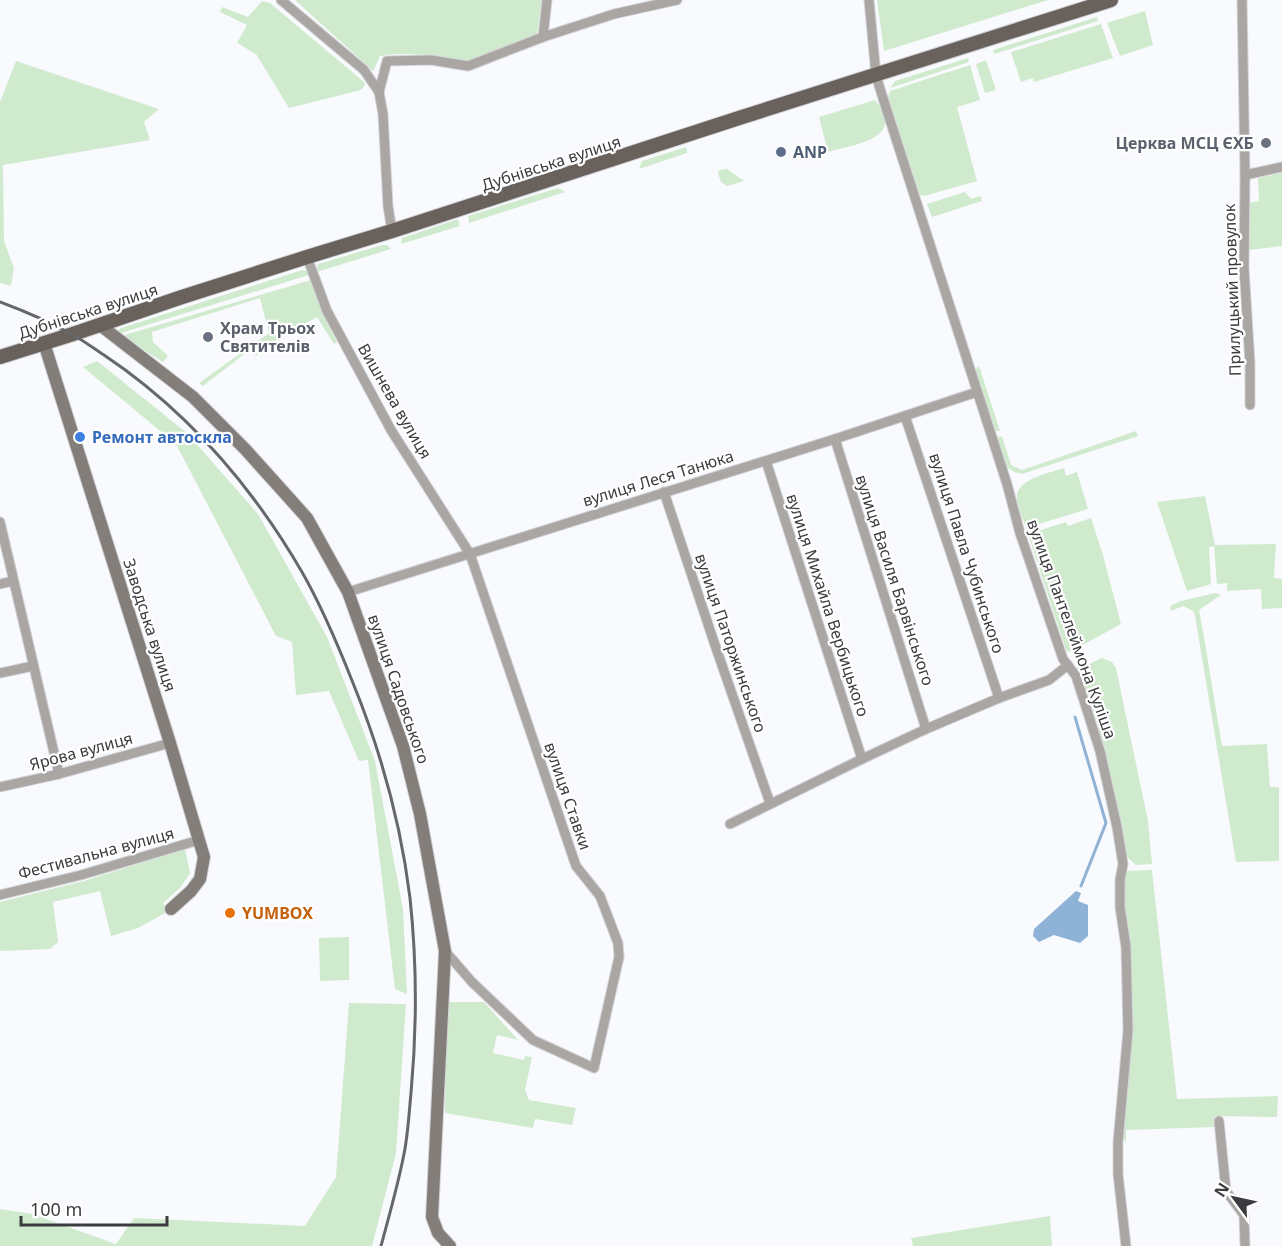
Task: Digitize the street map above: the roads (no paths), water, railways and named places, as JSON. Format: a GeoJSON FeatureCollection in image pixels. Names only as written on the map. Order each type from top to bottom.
{"type":"FeatureCollection","features":[{"type":"Feature","properties":{"kind":"main road","name":"Дубнівська вулиця"},"geometry":{"type":"LineString","coordinates":[[0,357],[1112,0]]}},
{"type":"Feature","properties":{"kind":"street"},"geometry":{"type":"LineString","coordinates":[[281,0],[364,70],[379,92],[383,114],[388,206],[392,231]]}},
{"type":"Feature","properties":{"kind":"street"},"geometry":{"type":"LineString","coordinates":[[543,37],[548,0]]}},
{"type":"Feature","properties":{"kind":"street"},"geometry":{"type":"LineString","coordinates":[[379,92],[387,62],[431,60],[468,66],[543,37],[614,14],[677,0]]}},
{"type":"Feature","properties":{"kind":"street","name":"вулиця Пантелеймона Куліша"},"geometry":{"type":"LineString","coordinates":[[869,0],[876,75],[1007,484],[1020,533],[1063,659],[1076,676],[1100,751],[1118,826],[1123,864],[1120,880],[1120,907],[1126,947],[1128,1031],[1118,1142],[1118,1174],[1126,1246]]}},
{"type":"Feature","properties":{"kind":"street","name":"Прилуцький провулок"},"geometry":{"type":"LineString","coordinates":[[1242,0],[1245,267],[1250,405]]}},
{"type":"Feature","properties":{"kind":"street"},"geometry":{"type":"LineString","coordinates":[[1245,175],[1282,167]]}},
{"type":"Feature","properties":{"kind":"street","name":"Вишнева вулиця"},"geometry":{"type":"LineString","coordinates":[[307,257],[327,311],[391,430],[470,554]]}},
{"type":"Feature","properties":{"kind":"street","name":"вулиця Садовського"},"geometry":{"type":"LineString","coordinates":[[100,325],[193,397],[245,449],[307,518],[348,592],[403,746],[420,814],[445,951],[432,1218],[438,1233],[450,1246]]}},
{"type":"Feature","properties":{"kind":"street","name":"Заводська вулиця"},"geometry":{"type":"LineString","coordinates":[[44,343],[204,857],[200,879],[191,891],[171,909]]}},
{"type":"Feature","properties":{"kind":"street","name":"вулиця Леся Танюка"},"geometry":{"type":"LineString","coordinates":[[348,592],[766,461],[977,392]]}},
{"type":"Feature","properties":{"kind":"street","name":"вулиця Павла Чубинського"},"geometry":{"type":"LineString","coordinates":[[905,416],[999,698]]}},
{"type":"Feature","properties":{"kind":"street","name":"вулиця Василя Барвінського"},"geometry":{"type":"LineString","coordinates":[[835,439],[927,729]]}},
{"type":"Feature","properties":{"kind":"street","name":"вулиця Михайла Вербицького"},"geometry":{"type":"LineString","coordinates":[[766,461],[862,759]]}},
{"type":"Feature","properties":{"kind":"street","name":"вулиця Паторжинського"},"geometry":{"type":"LineString","coordinates":[[664,492],[771,803]]}},
{"type":"Feature","properties":{"kind":"street"},"geometry":{"type":"LineString","coordinates":[[0,522],[58,774]]}},
{"type":"Feature","properties":{"kind":"street","name":"вулиця Ставки"},"geometry":{"type":"LineString","coordinates":[[445,951],[472,982],[533,1040],[594,1068],[619,957],[618,943],[600,896],[576,866],[470,554]]}},
{"type":"Feature","properties":{"kind":"street"},"geometry":{"type":"LineString","coordinates":[[0,584],[14,581]]}},
{"type":"Feature","properties":{"kind":"street"},"geometry":{"type":"LineString","coordinates":[[730,824],[927,729],[999,698],[1049,680],[1068,665]]}},
{"type":"Feature","properties":{"kind":"street"},"geometry":{"type":"LineString","coordinates":[[0,673],[33,666]]}},
{"type":"Feature","properties":{"kind":"street","name":"Ярова вулиця"},"geometry":{"type":"LineString","coordinates":[[0,788],[170,743]]}},
{"type":"Feature","properties":{"kind":"street","name":"Фестивальна вулиця"},"geometry":{"type":"LineString","coordinates":[[0,895],[81,876],[199,840]]}},
{"type":"Feature","properties":{"kind":"street"},"geometry":{"type":"LineString","coordinates":[[1219,1120],[1226,1191],[1244,1215],[1245,1246]]}},
{"type":"Feature","properties":{"kind":"water"},"geometry":{"type":"Polygon","coordinates":[[[1076,891],[1081,893],[1078,901],[1088,905],[1088,936],[1080,943],[1054,935],[1039,942],[1033,936],[1034,929],[1076,891]]]}},
{"type":"Feature","properties":{"kind":"waterway"},"geometry":{"type":"LineString","coordinates":[[1075,717],[1106,823],[1081,886]]}},
{"type":"Feature","properties":{"kind":"railway"},"geometry":{"type":"LineString","coordinates":[[0,302],[80,339],[134,377],[190,425],[239,480],[282,540],[323,612],[347,669],[363,709],[389,789],[406,870],[414,947],[414,1044],[407,1131],[399,1177],[381,1246]]}},
{"type":"Feature","properties":{"kind":"place","name":"Церква МСЦ ЄХБ"},"geometry":{"type":"Point","coordinates":[1266,143]}},
{"type":"Feature","properties":{"kind":"place","name":"ANP"},"geometry":{"type":"Point","coordinates":[781,152]}},
{"type":"Feature","properties":{"kind":"place","name":"Храм Трьох Святителів"},"geometry":{"type":"Point","coordinates":[208,337]}},
{"type":"Feature","properties":{"kind":"place","name":"Ремонт автоскла"},"geometry":{"type":"Point","coordinates":[80,437]}},
{"type":"Feature","properties":{"kind":"place","name":"YUMBOX"},"geometry":{"type":"Point","coordinates":[230,913]}}]}
